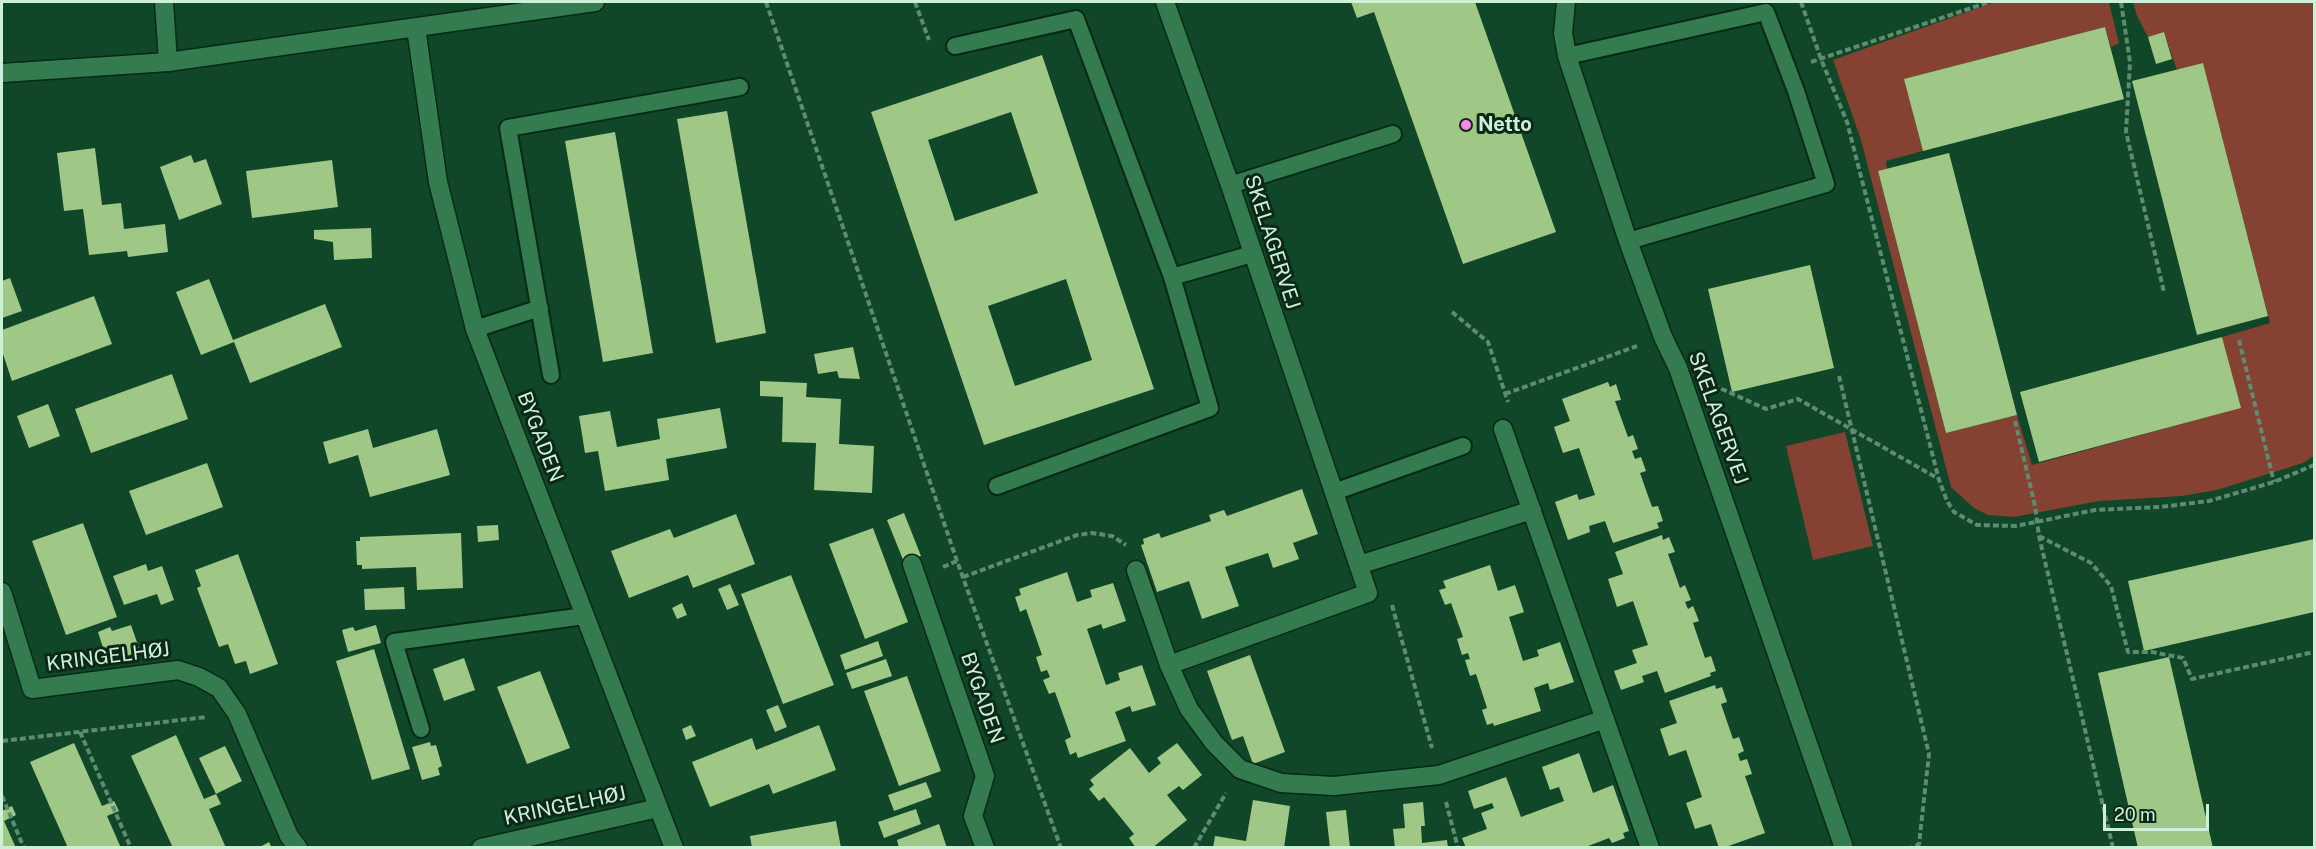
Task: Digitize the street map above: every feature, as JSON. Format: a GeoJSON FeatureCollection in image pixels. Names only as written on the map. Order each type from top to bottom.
{"type":"FeatureCollection","features":[{"type":"Feature","properties":{"kind":"street"},"geometry":{"type":"LineString","coordinates":[[164,2],[168,62]]}},
{"type":"Feature","properties":{"kind":"street"},"geometry":{"type":"LineString","coordinates":[[2,73],[168,62],[595,2]]}},
{"type":"Feature","properties":{"kind":"street","name":"SKELAGERVEJ"},"geometry":{"type":"LineString","coordinates":[[1165,2],[1230,185],[1368,594]]}},
{"type":"Feature","properties":{"kind":"street","name":"SKELAGERVEJ"},"geometry":{"type":"LineString","coordinates":[[1566,2],[1563,33],[1567,56],[1628,241],[1663,337],[1678,368],[1844,848]]}},
{"type":"Feature","properties":{"kind":"street","name":"BYGADEN"},"geometry":{"type":"LineString","coordinates":[[416,28],[438,182],[475,329],[674,848]]}},
{"type":"Feature","properties":{"kind":"street"},"geometry":{"type":"LineString","coordinates":[[1503,429],[1650,848]]}},
{"type":"Feature","properties":{"kind":"street"},"geometry":{"type":"LineString","coordinates":[[1359,565],[1532,510]]}},
{"type":"Feature","properties":{"kind":"street","name":"BYGADEN"},"geometry":{"type":"LineString","coordinates":[[912,564],[985,776],[973,816],[985,848]]}},
{"type":"Feature","properties":{"kind":"street"},"geometry":{"type":"LineString","coordinates":[[1136,570],[1169,665],[1189,709],[1214,743],[1240,769],[1281,783],[1334,786],[1439,775],[1605,720]]}},
{"type":"Feature","properties":{"kind":"street","name":"KRINGELHØJ"},"geometry":{"type":"LineString","coordinates":[[2,592],[32,689],[178,670],[200,677],[219,688],[237,714],[289,836],[298,848]]}},
{"type":"Feature","properties":{"kind":"street"},"geometry":{"type":"LineString","coordinates":[[1169,665],[1368,594]]}},
{"type":"Feature","properties":{"kind":"street","name":"KRINGELHØJ"},"geometry":{"type":"LineString","coordinates":[[481,848],[658,808]]}},
{"type":"Feature","properties":{"kind":"lane"},"geometry":{"type":"LineString","coordinates":[[1567,56],[1766,12],[1826,184],[1628,241]]}},
{"type":"Feature","properties":{"kind":"lane"},"geometry":{"type":"LineString","coordinates":[[955,46],[1076,19],[1172,277],[1210,408],[997,486]]}},
{"type":"Feature","properties":{"kind":"lane"},"geometry":{"type":"LineString","coordinates":[[551,375],[508,128],[740,87]]}},
{"type":"Feature","properties":{"kind":"lane"},"geometry":{"type":"LineString","coordinates":[[1230,185],[1393,134]]}},
{"type":"Feature","properties":{"kind":"lane"},"geometry":{"type":"LineString","coordinates":[[1172,277],[1252,254]]}},
{"type":"Feature","properties":{"kind":"lane"},"geometry":{"type":"LineString","coordinates":[[475,329],[540,308]]}},
{"type":"Feature","properties":{"kind":"lane"},"geometry":{"type":"LineString","coordinates":[[1334,492],[1463,446]]}},
{"type":"Feature","properties":{"kind":"lane"},"geometry":{"type":"LineString","coordinates":[[421,729],[394,642],[584,616]]}},
{"type":"Feature","properties":{"kind":"path"},"geometry":{"type":"LineString","coordinates":[[766,2],[963,577],[1061,848]]}},
{"type":"Feature","properties":{"kind":"path"},"geometry":{"type":"LineString","coordinates":[[1802,2],[1821,59],[1847,122],[1939,480],[1954,512],[1977,525],[2016,526],[2096,510],[2160,507],[2209,501],[2274,482],[2314,465]]}},
{"type":"Feature","properties":{"kind":"path"},"geometry":{"type":"LineString","coordinates":[[1788,70],[1989,2]]}},
{"type":"Feature","properties":{"kind":"path"},"geometry":{"type":"LineString","coordinates":[[2121,2],[2130,62],[2126,132],[2164,292]]}},
{"type":"Feature","properties":{"kind":"path"},"geometry":{"type":"LineString","coordinates":[[1452,312],[1488,342],[1508,403],[1503,429]]}},
{"type":"Feature","properties":{"kind":"path"},"geometry":{"type":"LineString","coordinates":[[1505,394],[1663,337]]}},
{"type":"Feature","properties":{"kind":"path"},"geometry":{"type":"LineString","coordinates":[[2239,340],[2274,482]]}},
{"type":"Feature","properties":{"kind":"path"},"geometry":{"type":"LineString","coordinates":[[1678,368],[1766,409],[1798,399],[1939,480]]}},
{"type":"Feature","properties":{"kind":"path"},"geometry":{"type":"LineString","coordinates":[[1839,376],[1929,754],[1921,846],[1911,848]]}},
{"type":"Feature","properties":{"kind":"path"},"geometry":{"type":"LineString","coordinates":[[2015,421],[2038,536],[2113,848]]}},
{"type":"Feature","properties":{"kind":"path"},"geometry":{"type":"LineString","coordinates":[[963,577],[1077,535],[1092,533],[1112,536],[1127,546],[1136,570]]}},
{"type":"Feature","properties":{"kind":"path"},"geometry":{"type":"LineString","coordinates":[[2038,536],[2091,563],[2111,586],[2128,652],[2152,652],[2183,658],[2193,679],[2314,652]]}},
{"type":"Feature","properties":{"kind":"path"},"geometry":{"type":"LineString","coordinates":[[1368,594],[1391,603],[1458,848]]}},
{"type":"Feature","properties":{"kind":"path"},"geometry":{"type":"LineString","coordinates":[[2,741],[237,714]]}},
{"type":"Feature","properties":{"kind":"path"},"geometry":{"type":"LineString","coordinates":[[80,732],[131,848]]}},
{"type":"Feature","properties":{"kind":"path"},"geometry":{"type":"LineString","coordinates":[[1194,848],[1240,769]]}},
{"type":"Feature","properties":{"kind":"path"},"geometry":{"type":"LineString","coordinates":[[2,796],[24,848]]}},
{"type":"Feature","properties":{"kind":"shaded area"},"geometry":{"type":"Polygon","coordinates":[[[1995,2],[2109,2],[2119,43],[2111,47],[2105,27],[1905,79],[1923,151],[1886,161],[1887,169],[1878,171],[1946,433],[2017,415],[2032,465],[2240,408],[2222,337],[2270,323],[2203,64],[2177,70],[2164,33],[2148,37],[2137,16],[2133,2],[2314,2],[2314,456],[2303,463],[2217,490],[2182,496],[2099,501],[2014,517],[1988,515],[1974,508],[1951,487],[1861,140],[1833,60],[1995,2]]]}},
{"type":"Feature","properties":{"kind":"shaded area"},"geometry":{"type":"Polygon","coordinates":[[[1845,432],[1873,546],[1813,560],[1786,446],[1845,432]]]}},
{"type":"Feature","properties":{"kind":"building","name":"Netto"},"geometry":{"type":"Polygon","coordinates":[[[1351,2],[1475,2],[1556,232],[1463,264],[1374,12],[1357,18],[1351,2]]]}},
{"type":"Feature","properties":{"kind":"building"},"geometry":{"type":"Polygon","coordinates":[[[2105,27],[2124,99],[1923,151],[1904,79],[2105,27]]]}},
{"type":"Feature","properties":{"kind":"building"},"geometry":{"type":"Polygon","coordinates":[[[2164,32],[2172,59],[2156,64],[2148,37],[2164,32]]]}},
{"type":"Feature","properties":{"kind":"building"},"geometry":{"type":"Polygon","coordinates":[[[1042,55],[1154,389],[984,445],[871,112],[1042,55]],[[1011,112],[928,140],[955,221],[1038,193],[1011,112]],[[1066,279],[988,306],[1015,386],[1092,360],[1066,279]]]}},
{"type":"Feature","properties":{"kind":"building"},"geometry":{"type":"Polygon","coordinates":[[[2203,63],[2268,316],[2197,335],[2132,81],[2203,63]]]}},
{"type":"Feature","properties":{"kind":"building"},"geometry":{"type":"Polygon","coordinates":[[[727,111],[766,333],[716,343],[677,119],[727,111]]]}},
{"type":"Feature","properties":{"kind":"building"},"geometry":{"type":"Polygon","coordinates":[[[615,132],[653,353],[603,362],[565,141],[615,132]]]}},
{"type":"Feature","properties":{"kind":"building"},"geometry":{"type":"Polygon","coordinates":[[[95,148],[102,205],[121,203],[124,229],[165,224],[168,252],[128,257],[127,251],[89,255],[83,209],[64,211],[57,153],[95,148]]]}},
{"type":"Feature","properties":{"kind":"building"},"geometry":{"type":"Polygon","coordinates":[[[1949,153],[2017,415],[1946,433],[1878,171],[1949,153]]]}},
{"type":"Feature","properties":{"kind":"building"},"geometry":{"type":"Polygon","coordinates":[[[191,155],[194,163],[206,159],[222,204],[179,220],[160,167],[191,155]]]}},
{"type":"Feature","properties":{"kind":"building"},"geometry":{"type":"Polygon","coordinates":[[[332,160],[338,207],[252,218],[246,171],[332,160]]]}},
{"type":"Feature","properties":{"kind":"building"},"geometry":{"type":"Polygon","coordinates":[[[371,228],[372,258],[334,260],[333,242],[314,239],[314,230],[371,228]]]}},
{"type":"Feature","properties":{"kind":"building"},"geometry":{"type":"Polygon","coordinates":[[[1810,265],[1834,368],[1732,392],[1708,289],[1810,265]]]}},
{"type":"Feature","properties":{"kind":"building"},"geometry":{"type":"Polygon","coordinates":[[[10,278],[22,311],[2,318],[2,281],[10,278]]]}},
{"type":"Feature","properties":{"kind":"building"},"geometry":{"type":"Polygon","coordinates":[[[209,279],[233,340],[325,304],[342,347],[250,383],[234,342],[201,355],[176,292],[209,279]]]}},
{"type":"Feature","properties":{"kind":"building"},"geometry":{"type":"Polygon","coordinates":[[[94,296],[112,344],[12,381],[2,351],[2,330],[94,296]]]}},
{"type":"Feature","properties":{"kind":"building"},"geometry":{"type":"Polygon","coordinates":[[[2222,337],[2241,408],[2039,462],[2020,392],[2222,337]]]}},
{"type":"Feature","properties":{"kind":"building"},"geometry":{"type":"Polygon","coordinates":[[[853,347],[860,379],[839,378],[837,371],[818,374],[814,354],[853,347]]]}},
{"type":"Feature","properties":{"kind":"building"},"geometry":{"type":"Polygon","coordinates":[[[172,374],[188,419],[91,453],[75,409],[172,374]]]}},
{"type":"Feature","properties":{"kind":"building"},"geometry":{"type":"Polygon","coordinates":[[[760,381],[807,383],[806,397],[841,399],[839,444],[874,446],[872,493],[814,490],[816,443],[782,442],[783,397],[760,396],[760,381]]]}},
{"type":"Feature","properties":{"kind":"building"},"geometry":{"type":"Polygon","coordinates":[[[1608,382],[1610,387],[1616,384],[1621,400],[1615,401],[1628,437],[1633,435],[1638,449],[1632,451],[1635,459],[1641,457],[1646,471],[1640,473],[1652,507],[1658,506],[1663,521],[1657,523],[1659,528],[1613,543],[1605,521],[1589,526],[1590,532],[1568,540],[1555,502],[1577,494],[1579,500],[1595,495],[1579,448],[1563,453],[1554,427],[1570,421],[1562,399],[1608,382]]]}},
{"type":"Feature","properties":{"kind":"building"},"geometry":{"type":"Polygon","coordinates":[[[48,404],[60,436],[29,448],[17,416],[48,404]]]}},
{"type":"Feature","properties":{"kind":"building"},"geometry":{"type":"Polygon","coordinates":[[[720,408],[727,448],[666,459],[669,480],[605,491],[598,451],[585,453],[579,416],[610,411],[617,447],[660,439],[657,419],[720,408]]]}},
{"type":"Feature","properties":{"kind":"building"},"geometry":{"type":"Polygon","coordinates":[[[368,429],[373,448],[437,429],[450,475],[370,497],[358,455],[329,464],[323,442],[368,429]]]}},
{"type":"Feature","properties":{"kind":"building"},"geometry":{"type":"Polygon","coordinates":[[[207,463],[223,507],[146,535],[129,491],[207,463]]]}},
{"type":"Feature","properties":{"kind":"building"},"geometry":{"type":"Polygon","coordinates":[[[1302,489],[1318,534],[1293,543],[1299,559],[1273,568],[1268,553],[1225,567],[1239,606],[1202,619],[1189,581],[1157,592],[1141,545],[1144,544],[1143,539],[1159,533],[1161,538],[1211,521],[1209,515],[1224,510],[1227,516],[1302,489]]]}},
{"type":"Feature","properties":{"kind":"building"},"geometry":{"type":"Polygon","coordinates":[[[904,513],[921,556],[904,562],[887,520],[904,513]]]}},
{"type":"Feature","properties":{"kind":"building"},"geometry":{"type":"Polygon","coordinates":[[[736,514],[755,564],[693,588],[688,575],[629,598],[611,551],[670,529],[674,538],[736,514]]]}},
{"type":"Feature","properties":{"kind":"building"},"geometry":{"type":"Polygon","coordinates":[[[83,523],[117,617],[66,635],[32,541],[83,523]]]}},
{"type":"Feature","properties":{"kind":"building"},"geometry":{"type":"Polygon","coordinates":[[[498,525],[499,540],[478,542],[477,526],[498,525]]]}},
{"type":"Feature","properties":{"kind":"building"},"geometry":{"type":"Polygon","coordinates":[[[873,528],[908,622],[865,639],[829,544],[873,528]]]}},
{"type":"Feature","properties":{"kind":"building"},"geometry":{"type":"Polygon","coordinates":[[[461,533],[463,588],[417,590],[416,567],[362,569],[362,565],[357,565],[356,541],[360,541],[360,537],[461,533]]]}},
{"type":"Feature","properties":{"kind":"building"},"geometry":{"type":"Polygon","coordinates":[[[1662,535],[1663,540],[1669,537],[1675,552],[1668,554],[1680,588],[1685,585],[1691,600],[1685,602],[1688,609],[1693,606],[1699,621],[1693,623],[1705,658],[1711,656],[1716,671],[1710,673],[1711,676],[1665,693],[1657,671],[1642,676],[1644,682],[1621,690],[1614,671],[1637,663],[1632,650],[1648,645],[1633,601],[1617,607],[1608,579],[1623,574],[1615,552],[1662,535]]]}},
{"type":"Feature","properties":{"kind":"building"},"geometry":{"type":"Polygon","coordinates":[[[2314,539],[2314,612],[2144,651],[2128,581],[2314,539]]]}},
{"type":"Feature","properties":{"kind":"building"},"geometry":{"type":"Polygon","coordinates":[[[238,554],[278,664],[250,674],[246,661],[235,664],[228,644],[219,647],[197,588],[201,586],[195,570],[238,554]]]}},
{"type":"Feature","properties":{"kind":"building"},"geometry":{"type":"Polygon","coordinates":[[[146,564],[148,571],[162,566],[174,600],[161,605],[157,594],[124,605],[113,576],[146,564]]]}},
{"type":"Feature","properties":{"kind":"building"},"geometry":{"type":"Polygon","coordinates":[[[1490,565],[1498,591],[1515,585],[1524,612],[1509,617],[1523,661],[1539,656],[1537,650],[1560,642],[1574,682],[1550,690],[1548,683],[1534,688],[1541,711],[1494,726],[1493,723],[1487,725],[1482,710],[1487,708],[1476,674],[1470,676],[1465,660],[1470,659],[1468,653],[1462,655],[1457,639],[1463,637],[1451,603],[1445,605],[1439,590],[1446,588],[1443,581],[1490,565]]]}},
{"type":"Feature","properties":{"kind":"building"},"geometry":{"type":"Polygon","coordinates":[[[1067,572],[1077,602],[1092,597],[1090,590],[1113,583],[1126,621],[1103,629],[1101,624],[1087,629],[1106,685],[1120,680],[1118,673],[1142,665],[1156,705],[1132,712],[1130,706],[1115,712],[1126,741],[1078,758],[1076,752],[1070,755],[1065,740],[1071,737],[1055,692],[1049,694],[1043,680],[1050,677],[1047,670],[1041,672],[1036,657],[1042,655],[1026,609],[1020,612],[1015,597],[1021,595],[1019,589],[1067,572]]]}},
{"type":"Feature","properties":{"kind":"building"},"geometry":{"type":"Polygon","coordinates":[[[791,575],[834,685],[783,704],[741,594],[791,575]]]}},
{"type":"Feature","properties":{"kind":"building"},"geometry":{"type":"Polygon","coordinates":[[[730,584],[739,605],[727,610],[718,589],[730,584]]]}},
{"type":"Feature","properties":{"kind":"building"},"geometry":{"type":"Polygon","coordinates":[[[404,587],[405,609],[365,610],[364,589],[404,587]]]}},
{"type":"Feature","properties":{"kind":"building"},"geometry":{"type":"Polygon","coordinates":[[[682,603],[687,615],[677,619],[672,608],[682,603]]]}},
{"type":"Feature","properties":{"kind":"building"},"geometry":{"type":"Polygon","coordinates":[[[131,625],[140,651],[108,663],[98,632],[110,627],[112,631],[131,625]]]}},
{"type":"Feature","properties":{"kind":"building"},"geometry":{"type":"Polygon","coordinates":[[[376,625],[381,643],[348,652],[342,630],[353,627],[355,631],[376,625]]]}},
{"type":"Feature","properties":{"kind":"building"},"geometry":{"type":"Polygon","coordinates":[[[878,641],[883,656],[845,670],[840,655],[878,641]]]}},
{"type":"Feature","properties":{"kind":"building"},"geometry":{"type":"Polygon","coordinates":[[[374,649],[410,769],[372,780],[336,661],[374,649]]]}},
{"type":"Feature","properties":{"kind":"building"},"geometry":{"type":"Polygon","coordinates":[[[1250,655],[1285,752],[1253,764],[1243,736],[1232,740],[1207,671],[1250,655]]]}},
{"type":"Feature","properties":{"kind":"building"},"geometry":{"type":"Polygon","coordinates":[[[2169,657],[2213,848],[2138,848],[2098,673],[2169,657]]]}},
{"type":"Feature","properties":{"kind":"building"},"geometry":{"type":"Polygon","coordinates":[[[464,658],[475,690],[444,701],[433,669],[464,658]]]}},
{"type":"Feature","properties":{"kind":"building"},"geometry":{"type":"Polygon","coordinates":[[[886,659],[892,676],[852,689],[846,673],[886,659]]]}},
{"type":"Feature","properties":{"kind":"building"},"geometry":{"type":"Polygon","coordinates":[[[540,671],[570,748],[527,764],[497,687],[540,671]]]}},
{"type":"Feature","properties":{"kind":"building"},"geometry":{"type":"Polygon","coordinates":[[[907,676],[941,771],[899,786],[864,691],[907,676]]]}},
{"type":"Feature","properties":{"kind":"building"},"geometry":{"type":"Polygon","coordinates":[[[1715,685],[1716,689],[1722,687],[1727,702],[1721,704],[1733,739],[1739,737],[1744,751],[1738,754],[1740,761],[1747,759],[1752,774],[1745,776],[1765,833],[1723,848],[1719,848],[1711,824],[1695,829],[1686,803],[1702,797],[1686,750],[1669,756],[1660,729],[1677,723],[1669,701],[1715,685]]]}},
{"type":"Feature","properties":{"kind":"building"},"geometry":{"type":"Polygon","coordinates":[[[778,705],[787,727],[775,732],[766,710],[778,705]]]}},
{"type":"Feature","properties":{"kind":"building"},"geometry":{"type":"Polygon","coordinates":[[[691,725],[696,736],[686,740],[682,729],[691,725]]]}},
{"type":"Feature","properties":{"kind":"building"},"geometry":{"type":"Polygon","coordinates":[[[819,725],[836,770],[773,794],[769,784],[710,807],[692,762],[752,738],[756,750],[819,725]]]}},
{"type":"Feature","properties":{"kind":"building"},"geometry":{"type":"Polygon","coordinates":[[[176,735],[204,799],[216,794],[221,804],[209,809],[226,848],[173,848],[131,756],[176,735]]]}},
{"type":"Feature","properties":{"kind":"building"},"geometry":{"type":"Polygon","coordinates":[[[430,742],[431,746],[436,745],[442,766],[438,768],[440,775],[422,780],[412,747],[430,742]]]}},
{"type":"Feature","properties":{"kind":"building"},"geometry":{"type":"Polygon","coordinates":[[[74,743],[102,806],[114,801],[119,811],[107,816],[121,848],[68,848],[30,762],[74,743]]]}},
{"type":"Feature","properties":{"kind":"building"},"geometry":{"type":"Polygon","coordinates":[[[1177,743],[1202,775],[1183,790],[1179,786],[1167,795],[1187,820],[1152,848],[1136,848],[1129,838],[1134,834],[1104,797],[1099,801],[1089,789],[1094,785],[1090,780],[1130,748],[1149,773],[1161,763],[1157,758],[1177,743]]]}},
{"type":"Feature","properties":{"kind":"building"},"geometry":{"type":"Polygon","coordinates":[[[225,746],[242,781],[216,794],[199,758],[225,746]]]}},
{"type":"Feature","properties":{"kind":"building"},"geometry":{"type":"Polygon","coordinates":[[[1579,753],[1593,793],[1613,785],[1629,831],[1623,833],[1625,838],[1612,843],[1609,838],[1583,848],[1466,848],[1462,838],[1487,829],[1481,813],[1494,808],[1492,803],[1474,809],[1468,791],[1506,777],[1521,817],[1564,801],[1559,787],[1550,790],[1542,767],[1579,753]]]}},
{"type":"Feature","properties":{"kind":"building"},"geometry":{"type":"Polygon","coordinates":[[[926,782],[932,797],[894,811],[888,795],[926,782]]]}},
{"type":"Feature","properties":{"kind":"building"},"geometry":{"type":"Polygon","coordinates":[[[1253,800],[1290,806],[1284,848],[1213,848],[1215,836],[1246,841],[1253,800]]]}},
{"type":"Feature","properties":{"kind":"building"},"geometry":{"type":"Polygon","coordinates":[[[1423,802],[1425,826],[1421,826],[1422,843],[1447,840],[1448,848],[1395,848],[1393,829],[1405,828],[1403,804],[1423,802]]]}},
{"type":"Feature","properties":{"kind":"building"},"geometry":{"type":"Polygon","coordinates":[[[12,806],[16,815],[4,821],[16,848],[2,848],[2,811],[12,806]]]}},
{"type":"Feature","properties":{"kind":"building"},"geometry":{"type":"Polygon","coordinates":[[[916,809],[921,824],[884,838],[878,822],[916,809]]]}},
{"type":"Feature","properties":{"kind":"building"},"geometry":{"type":"Polygon","coordinates":[[[1346,810],[1350,848],[1330,848],[1326,812],[1346,810]]]}},
{"type":"Feature","properties":{"kind":"building"},"geometry":{"type":"Polygon","coordinates":[[[836,821],[841,848],[752,848],[750,836],[836,821]]]}},
{"type":"Feature","properties":{"kind":"building"},"geometry":{"type":"Polygon","coordinates":[[[939,824],[947,848],[899,848],[897,840],[939,824]]]}},
{"type":"Feature","properties":{"kind":"building"},"geometry":{"type":"Polygon","coordinates":[[[269,842],[272,848],[258,848],[269,842]]]}},
{"type":"Feature","properties":{"kind":"place","name":"Netto"},"geometry":{"type":"Point","coordinates":[1466,125]}}]}
